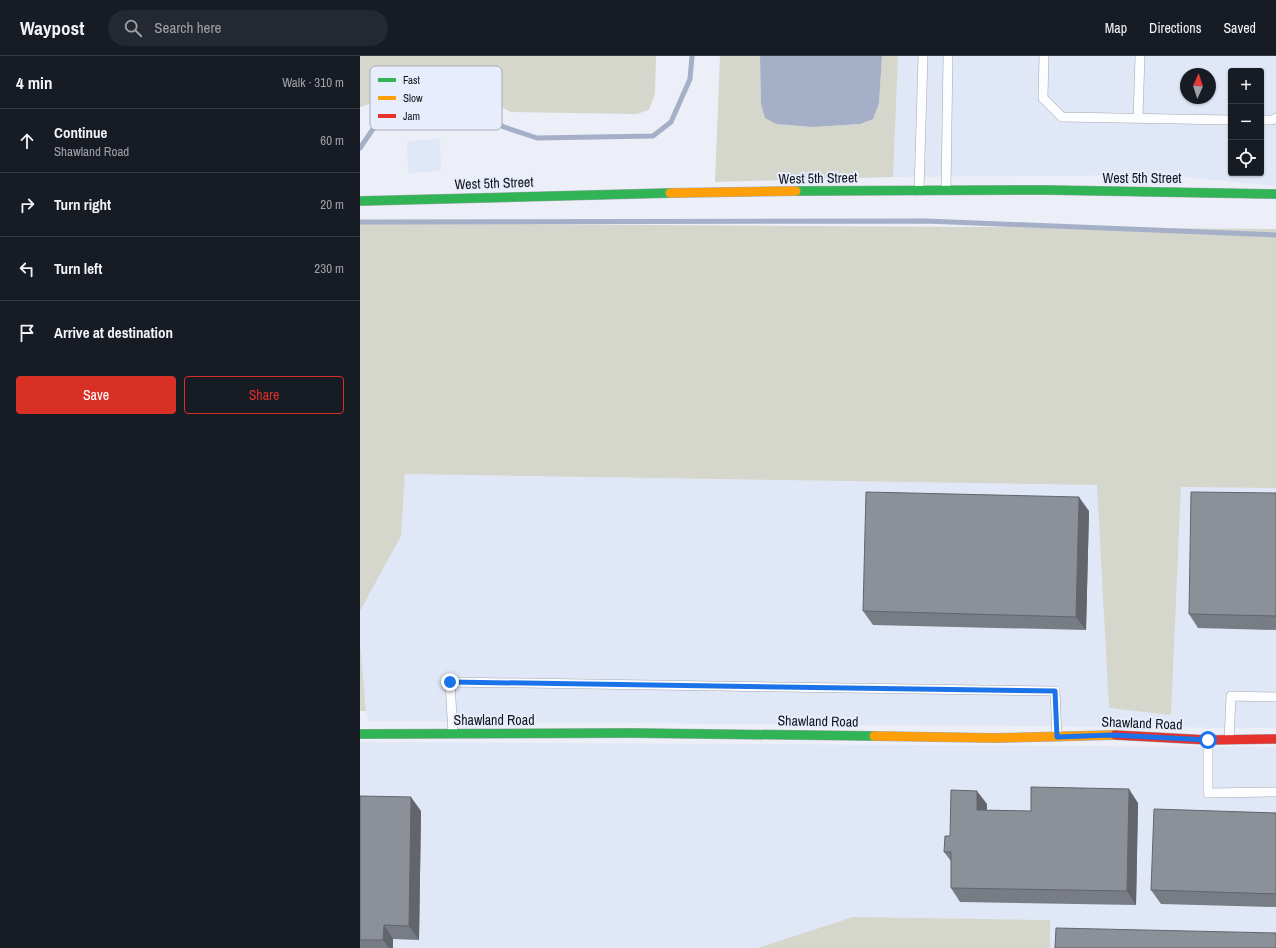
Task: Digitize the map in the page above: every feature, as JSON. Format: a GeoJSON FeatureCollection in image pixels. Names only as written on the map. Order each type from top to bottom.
{"type":"FeatureCollection","features":[{"type":"Feature","properties":{"kind":"street","name":"West 5th Street"},"geometry":{"type":"LineString","coordinates":[[360,201],[561,195],[919,191],[1181,192],[1276,194]]}},
{"type":"Feature","properties":{"kind":"street","name":"Shawland Road"},"geometry":{"type":"LineString","coordinates":[[360,734],[640,733],[994,738],[1112,735],[1208,740],[1276,739]]}},
{"type":"Feature","properties":{"kind":"lane"},"geometry":{"type":"LineString","coordinates":[[919,191],[923,56]]}},
{"type":"Feature","properties":{"kind":"lane"},"geometry":{"type":"LineString","coordinates":[[946,192],[948,56]]}},
{"type":"Feature","properties":{"kind":"lane"},"geometry":{"type":"LineString","coordinates":[[1044,56],[1043,98],[1062,117],[1228,120]]}},
{"type":"Feature","properties":{"kind":"lane"},"geometry":{"type":"LineString","coordinates":[[1138,118],[1140,56]]}},
{"type":"Feature","properties":{"kind":"lane"},"geometry":{"type":"LineString","coordinates":[[1264,120],[1272,120],[1276,118]]}},
{"type":"Feature","properties":{"kind":"lane"},"geometry":{"type":"LineString","coordinates":[[452,734],[450,682],[1055,691],[1057,737]]}},
{"type":"Feature","properties":{"kind":"lane"},"geometry":{"type":"LineString","coordinates":[[1229,740],[1231,696],[1276,697]]}},
{"type":"Feature","properties":{"kind":"lane"},"geometry":{"type":"LineString","coordinates":[[1208,740],[1208,793],[1276,792]]}},
{"type":"Feature","properties":{"kind":"shaded area"},"geometry":{"type":"Polygon","coordinates":[[[360,56],[656,56],[655,94],[649,110],[637,114],[511,112],[502,107],[502,66],[370,66],[370,104],[360,107],[360,56]]]}},
{"type":"Feature","properties":{"kind":"shaded area"},"geometry":{"type":"Polygon","coordinates":[[[720,56],[760,56],[761,104],[776,124],[813,127],[860,124],[879,103],[882,56],[898,56],[893,177],[715,182],[720,56]]]}},
{"type":"Feature","properties":{"kind":"shaded area"},"geometry":{"type":"Polygon","coordinates":[[[760,56],[882,56],[879,103],[873,119],[860,124],[813,127],[776,124],[765,118],[761,104],[760,56]]]}},
{"type":"Feature","properties":{"kind":"shaded area"},"geometry":{"type":"Polygon","coordinates":[[[898,56],[1276,56],[1276,186],[1163,175],[893,177],[898,56]]]}},
{"type":"Feature","properties":{"kind":"shaded area"},"geometry":{"type":"Polygon","coordinates":[[[440,139],[441,171],[408,173],[407,141],[440,139]]]}},
{"type":"Feature","properties":{"kind":"shaded area"},"geometry":{"type":"Polygon","coordinates":[[[360,223],[1276,229],[1276,488],[1181,487],[1171,715],[1109,708],[1097,485],[405,474],[401,536],[360,611],[360,223]]]}},
{"type":"Feature","properties":{"kind":"shaded area"},"geometry":{"type":"Polygon","coordinates":[[[405,474],[1098,485],[1109,708],[1171,715],[1181,487],[1276,488],[1276,728],[369,721],[366,711],[360,643],[360,611],[401,536],[405,474]]]}},
{"type":"Feature","properties":{"kind":"shaded area"},"geometry":{"type":"Polygon","coordinates":[[[360,643],[366,711],[360,711],[360,643]]]}},
{"type":"Feature","properties":{"kind":"shaded area"},"geometry":{"type":"Polygon","coordinates":[[[360,742],[1276,747],[1276,948],[1050,948],[1049,920],[853,917],[757,948],[360,948],[360,742]]]}},
{"type":"Feature","properties":{"kind":"shaded area"},"geometry":{"type":"Polygon","coordinates":[[[853,917],[1050,920],[1050,948],[757,948],[853,917]]]}},
{"type":"Feature","properties":{"kind":"building"},"geometry":{"type":"Polygon","coordinates":[[[866,492],[1079,497],[1076,617],[863,611],[866,492]]]}},
{"type":"Feature","properties":{"kind":"building"},"geometry":{"type":"Polygon","coordinates":[[[1191,492],[1276,493],[1276,616],[1189,614],[1191,492]]]}},
{"type":"Feature","properties":{"kind":"building"},"geometry":{"type":"Polygon","coordinates":[[[1031,787],[1129,789],[1127,891],[951,888],[951,852],[944,852],[945,836],[950,836],[951,790],[977,791],[977,810],[1031,811],[1031,787]]]}},
{"type":"Feature","properties":{"kind":"building"},"geometry":{"type":"Polygon","coordinates":[[[360,796],[411,797],[409,926],[384,925],[383,940],[360,940],[360,796]]]}},
{"type":"Feature","properties":{"kind":"building"},"geometry":{"type":"Polygon","coordinates":[[[1154,809],[1276,813],[1276,894],[1151,890],[1154,809]]]}},
{"type":"Feature","properties":{"kind":"building"},"geometry":{"type":"Polygon","coordinates":[[[1056,928],[1276,933],[1276,948],[1055,948],[1056,928]]]}},
{"type":"Feature","properties":{"kind":"waterway"},"geometry":{"type":"LineString","coordinates":[[502,126],[537,138],[653,136],[671,122],[690,79],[692,56]]}},
{"type":"Feature","properties":{"kind":"waterway"},"geometry":{"type":"LineString","coordinates":[[360,148],[372,130]]}},
{"type":"Feature","properties":{"kind":"waterway"},"geometry":{"type":"LineString","coordinates":[[360,222],[926,221],[1276,235]]}},
{"type":"Feature","properties":{"kind":"traffic: fast"},"geometry":{"type":"LineString","coordinates":[[796,191],[1047,190],[1276,194]]}},
{"type":"Feature","properties":{"kind":"traffic: fast"},"geometry":{"type":"LineString","coordinates":[[360,201],[670,193]]}},
{"type":"Feature","properties":{"kind":"traffic: fast"},"geometry":{"type":"LineString","coordinates":[[360,734],[632,733],[874,736]]}},
{"type":"Feature","properties":{"kind":"traffic: slow"},"geometry":{"type":"LineString","coordinates":[[670,193],[796,191]]}},
{"type":"Feature","properties":{"kind":"traffic: slow"},"geometry":{"type":"LineString","coordinates":[[874,736],[994,738],[1115,735]]}},
{"type":"Feature","properties":{"kind":"traffic: jam"},"geometry":{"type":"LineString","coordinates":[[1115,735],[1208,740],[1276,739]]}},
{"type":"Feature","properties":{"kind":"route"},"geometry":{"type":"LineString","coordinates":[[450,682],[1055,691],[1057,737],[1112,735],[1208,740]]}}]}
